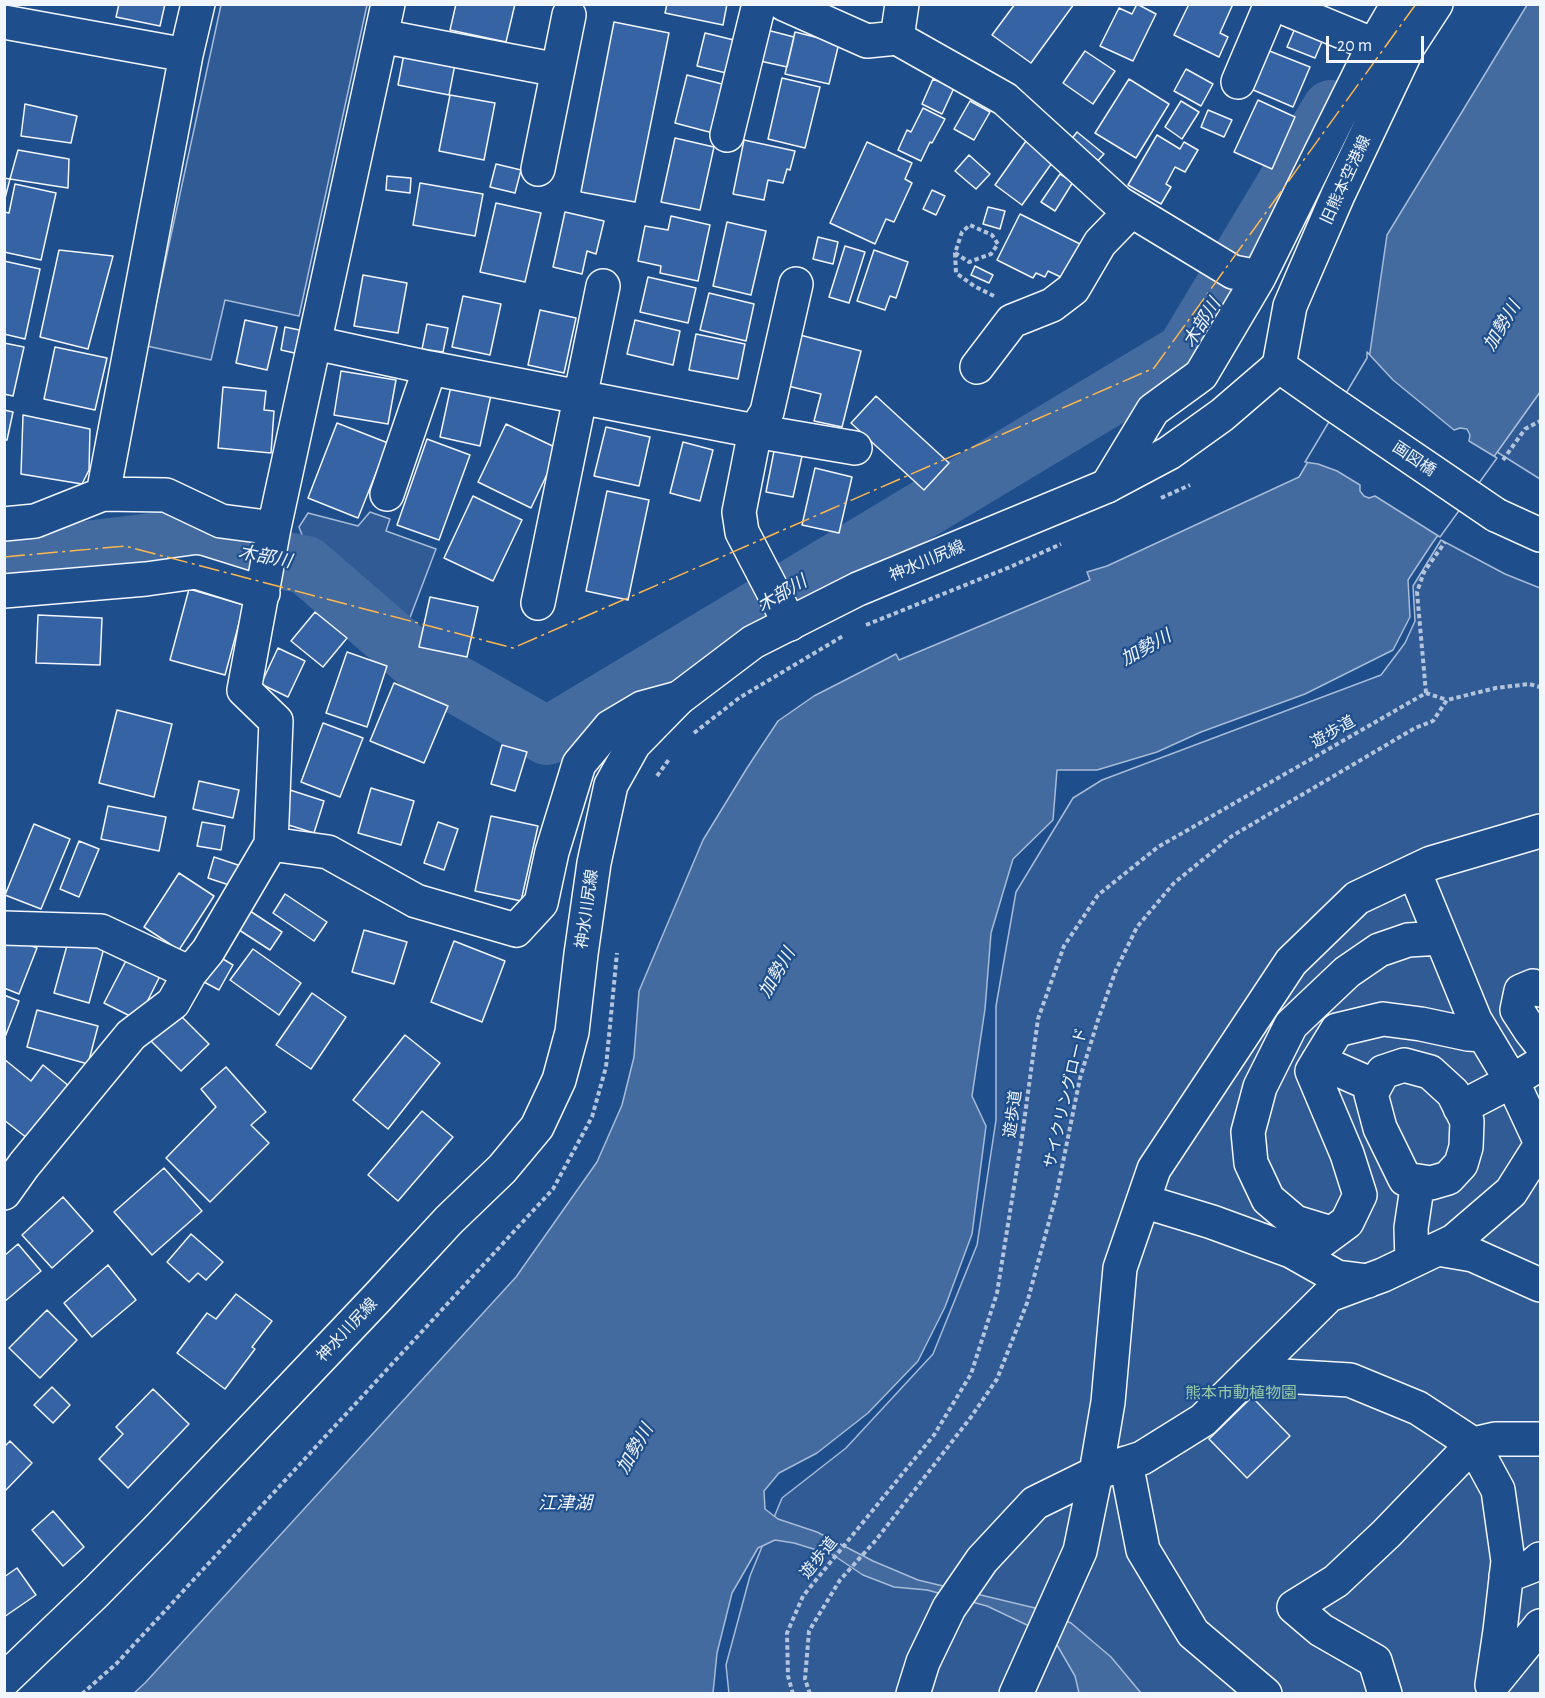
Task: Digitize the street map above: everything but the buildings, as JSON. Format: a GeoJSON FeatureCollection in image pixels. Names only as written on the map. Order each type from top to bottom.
{"type":"FeatureCollection","features":[{"type":"Feature","properties":{"kind":"street"},"geometry":{"type":"LineString","coordinates":[[103,494],[186,56],[198,4]]}},
{"type":"Feature","properties":{"kind":"street"},"geometry":{"type":"LineString","coordinates":[[726,135],[759,4]]}},
{"type":"Feature","properties":{"kind":"street"},"geometry":{"type":"LineString","coordinates":[[784,4],[867,41],[897,38],[1005,99],[1119,203],[1233,272],[1259,277]]}},
{"type":"Feature","properties":{"kind":"street"},"geometry":{"type":"LineString","coordinates":[[897,38],[902,4]]}},
{"type":"Feature","properties":{"kind":"street"},"geometry":{"type":"LineString","coordinates":[[1238,82],[1273,4],[1374,45]]}},
{"type":"Feature","properties":{"kind":"street"},"geometry":{"type":"LineString","coordinates":[[1107,486],[1154,410],[1201,375],[1259,277],[1374,45],[1398,4]]}},
{"type":"Feature","properties":{"kind":"street","name":"旧熊本空港線"},"geometry":{"type":"LineString","coordinates":[[1279,366],[1294,295],[1408,47],[1436,4]]}},
{"type":"Feature","properties":{"kind":"street"},"geometry":{"type":"LineString","coordinates":[[538,169],[569,15]]}},
{"type":"Feature","properties":{"kind":"street"},"geometry":{"type":"LineString","coordinates":[[4,1193],[24,1165],[131,1035],[172,1003],[190,973],[208,951],[271,844],[276,721],[244,690],[274,528],[384,20],[558,70]]}},
{"type":"Feature","properties":{"kind":"street"},"geometry":{"type":"LineString","coordinates":[[4,22],[186,56]]}},
{"type":"Feature","properties":{"kind":"street"},"geometry":{"type":"LineString","coordinates":[[977,367],[1012,321],[1052,305],[1073,289],[1100,243],[1131,211]]}},
{"type":"Feature","properties":{"kind":"street"},"geometry":{"type":"LineString","coordinates":[[790,624],[742,532],[739,512],[755,431],[767,412],[796,284]]}},
{"type":"Feature","properties":{"kind":"street"},"geometry":{"type":"LineString","coordinates":[[538,603],[603,286]]}},
{"type":"Feature","properties":{"kind":"street"},"geometry":{"type":"LineString","coordinates":[[315,343],[429,368],[855,448]]}},
{"type":"Feature","properties":{"kind":"street","name":"画図橋"},"geometry":{"type":"LineString","coordinates":[[1279,366],[1496,515],[1540,535]]}},
{"type":"Feature","properties":{"kind":"street","name":"神水川尻線"},"geometry":{"type":"LineString","coordinates":[[4,1680],[156,1531],[449,1220],[502,1169],[537,1127],[559,1080],[572,1032],[594,863],[611,785],[634,744],[679,698],[753,642],[858,589],[1107,486],[1178,447],[1222,415],[1279,366]]}},
{"type":"Feature","properties":{"kind":"street"},"geometry":{"type":"LineString","coordinates":[[387,494],[429,368]]}},
{"type":"Feature","properties":{"kind":"street"},"geometry":{"type":"LineString","coordinates":[[4,524],[35,521],[103,494],[166,495],[221,521],[274,528]]}},
{"type":"Feature","properties":{"kind":"street"},"geometry":{"type":"LineString","coordinates":[[4,591],[146,579],[196,572],[263,593]]}},
{"type":"Feature","properties":{"kind":"street"},"geometry":{"type":"LineString","coordinates":[[271,844],[328,852],[416,901],[516,930],[541,903],[552,852],[579,764],[610,727],[642,708],[679,698]]}},
{"type":"Feature","properties":{"kind":"street"},"geometry":{"type":"LineString","coordinates":[[1265,1694],[1193,1633],[1143,1550],[1111,1468],[1108,1402],[1120,1268],[1154,1170],[1292,962],[1357,898],[1431,863],[1540,831]]}},
{"type":"Feature","properties":{"kind":"street"},"geometry":{"type":"LineString","coordinates":[[1414,871],[1475,1020],[1512,1081],[1540,1141]]}},
{"type":"Feature","properties":{"kind":"street"},"geometry":{"type":"LineString","coordinates":[[4,928],[101,931],[190,973]]}},
{"type":"Feature","properties":{"kind":"street"},"geometry":{"type":"LineString","coordinates":[[1331,1233],[1295,1222],[1268,1199],[1251,1163],[1248,1132],[1260,1087],[1291,1025],[1347,972],[1379,950],[1408,940],[1441,938]]}},
{"type":"Feature","properties":{"kind":"street"},"geometry":{"type":"LineString","coordinates":[[1540,990],[1533,986],[1521,991],[1517,1010],[1540,1043]]}},
{"type":"Feature","properties":{"kind":"street"},"geometry":{"type":"LineString","coordinates":[[1301,1256],[1347,1222],[1360,1195],[1347,1154],[1312,1071],[1337,1030],[1383,1019],[1484,1035]]}},
{"type":"Feature","properties":{"kind":"street"},"geometry":{"type":"LineString","coordinates":[[1291,1025],[1322,1055],[1375,1086]]}},
{"type":"Feature","properties":{"kind":"street"},"geometry":{"type":"LineString","coordinates":[[1460,1107],[1540,1064]]}},
{"type":"Feature","properties":{"kind":"street"},"geometry":{"type":"LineString","coordinates":[[1404,1065],[1430,1072],[1453,1093],[1467,1121],[1466,1147],[1461,1164],[1448,1178],[1431,1183],[1406,1179],[1380,1128],[1371,1094],[1375,1086],[1383,1072],[1404,1065]]}},
{"type":"Feature","properties":{"kind":"street"},"geometry":{"type":"LineString","coordinates":[[913,1694],[923,1662],[949,1608],[982,1560],[1035,1503],[1111,1468],[1142,1458],[1203,1420],[1329,1295],[1368,1281],[1454,1241],[1511,1192],[1540,1146]]}},
{"type":"Feature","properties":{"kind":"street"},"geometry":{"type":"LineString","coordinates":[[1418,1181],[1411,1228],[1425,1255]]}},
{"type":"Feature","properties":{"kind":"street"},"geometry":{"type":"LineString","coordinates":[[1143,1201],[1212,1222],[1292,1251],[1337,1277],[1368,1281]]}},
{"type":"Feature","properties":{"kind":"street"},"geometry":{"type":"LineString","coordinates":[[1425,1255],[1473,1255],[1540,1285]]}},
{"type":"Feature","properties":{"kind":"street"},"geometry":{"type":"LineString","coordinates":[[1249,1374],[1350,1380],[1418,1408],[1473,1444],[1498,1490],[1508,1560],[1489,1689]]}},
{"type":"Feature","properties":{"kind":"street"},"geometry":{"type":"LineString","coordinates":[[1385,1694],[1375,1661],[1321,1630],[1294,1607],[1336,1581],[1386,1534],[1473,1444],[1495,1439],[1540,1439]]}},
{"type":"Feature","properties":{"kind":"street"},"geometry":{"type":"LineString","coordinates":[[1016,1694],[1080,1551],[1111,1468]]}},
{"type":"Feature","properties":{"kind":"street"},"geometry":{"type":"LineString","coordinates":[[1506,1576],[1532,1566],[1540,1559]]}},
{"type":"Feature","properties":{"kind":"street"},"geometry":{"type":"LineString","coordinates":[[1489,1689],[1540,1626]]}},
{"type":"Feature","properties":{"kind":"path"},"geometry":{"type":"LineString","coordinates":[[955,253],[969,261],[981,259],[991,254],[998,244],[992,235],[970,225],[962,232],[955,253],[956,273],[974,286],[1002,300]]}},
{"type":"Feature","properties":{"kind":"path"},"geometry":{"type":"LineString","coordinates":[[1503,460],[1525,429],[1540,421]]}},
{"type":"Feature","properties":{"kind":"path"},"geometry":{"type":"LineString","coordinates":[[1445,542],[1424,572],[1417,592],[1426,693],[1447,700],[1496,688],[1529,684],[1540,687]]}},
{"type":"Feature","properties":{"kind":"path","name":"遊歩道"},"geometry":{"type":"LineString","coordinates":[[793,1694],[788,1676],[787,1633],[803,1596],[934,1435],[971,1374],[996,1293],[1022,1137],[1038,1019],[1064,946],[1098,895],[1158,847],[1426,693]]}},
{"type":"Feature","properties":{"kind":"path","name":"サイクリングロード"},"geometry":{"type":"LineString","coordinates":[[810,1694],[805,1679],[809,1631],[840,1580],[876,1540],[997,1379],[1027,1303],[1057,1192],[1080,1078],[1116,970],[1137,927],[1174,883],[1232,836],[1415,728],[1433,721],[1447,700]]}},
{"type":"Feature","properties":{"kind":"shaded area"},"geometry":{"type":"Polygon","coordinates":[[[221,5],[367,5],[299,316],[225,300],[211,360],[147,346],[221,5]]]}},
{"type":"Feature","properties":{"kind":"shaded area"},"geometry":{"type":"Polygon","coordinates":[[[1540,392],[1540,479],[1497,452],[1540,392]]]}},
{"type":"Feature","properties":{"kind":"shaded area"},"geometry":{"type":"Polygon","coordinates":[[[370,512],[390,519],[386,531],[436,549],[403,636],[310,556],[299,527],[308,513],[358,526],[370,512]]]}},
{"type":"Feature","properties":{"kind":"shaded area","name":"熊本市動植物園"},"geometry":{"type":"Polygon","coordinates":[[[1441,540],[1505,574],[1540,588],[1540,1693],[729,1694],[726,1665],[750,1576],[782,1498],[846,1448],[933,1354],[977,1245],[996,1120],[996,1006],[1016,892],[1073,798],[1102,780],[1381,675],[1405,643],[1415,621],[1413,586],[1441,540]]]}},
{"type":"Feature","properties":{"kind":"water","name":"江津湖"},"geometry":{"type":"Polygon","coordinates":[[[1527,5],[1540,5],[1540,392],[1408,580],[1410,617],[1393,650],[1305,694],[1201,732],[1157,752],[1097,770],[1057,770],[1053,820],[1013,859],[991,933],[985,1009],[972,1096],[986,1126],[972,1234],[945,1307],[918,1361],[868,1413],[817,1453],[779,1473],[764,1491],[765,1509],[778,1519],[817,1532],[873,1561],[918,1580],[1035,1608],[1071,1623],[1111,1657],[1141,1693],[1079,1693],[1075,1676],[1057,1645],[1029,1626],[987,1606],[927,1590],[894,1587],[863,1575],[833,1555],[794,1543],[775,1540],[758,1548],[732,1593],[717,1653],[713,1693],[133,1694],[516,1277],[597,1162],[622,1105],[634,1057],[639,991],[703,840],[778,721],[814,696],[896,654],[899,660],[1090,580],[1087,572],[1107,566],[1299,477],[1369,359],[1387,235],[1527,5]]]}},
{"type":"Feature","properties":{"kind":"pier"},"geometry":{"type":"Polygon","coordinates":[[[1367,352],[1393,380],[1454,430],[1467,429],[1470,435],[1469,441],[1497,458],[1440,537],[1375,496],[1369,498],[1364,496],[1360,491],[1360,485],[1337,471],[1305,462],[1367,358],[1367,352]]]}},
{"type":"Feature","properties":{"kind":"waterway","name":"木部川"},"geometry":{"type":"LineString","coordinates":[[4,560],[176,539],[306,565],[419,663],[547,736],[1185,352],[1331,109]]}},
{"type":"Feature","properties":{"kind":"power"},"geometry":{"type":"LineString","coordinates":[[4,557],[125,546],[513,648],[1154,368],[1416,4]]}},
{"type":"Feature","properties":{"kind":"water label","name":"加勢川"},"geometry":{"type":"Point","coordinates":[1502,326]}},
{"type":"Feature","properties":{"kind":"water label","name":"加勢川"},"geometry":{"type":"Point","coordinates":[1146,648]}},
{"type":"Feature","properties":{"kind":"water label","name":"加勢川"},"geometry":{"type":"Point","coordinates":[777,973]}},
{"type":"Feature","properties":{"kind":"water label","name":"加勢川"},"geometry":{"type":"Point","coordinates":[635,1449]}}]}
